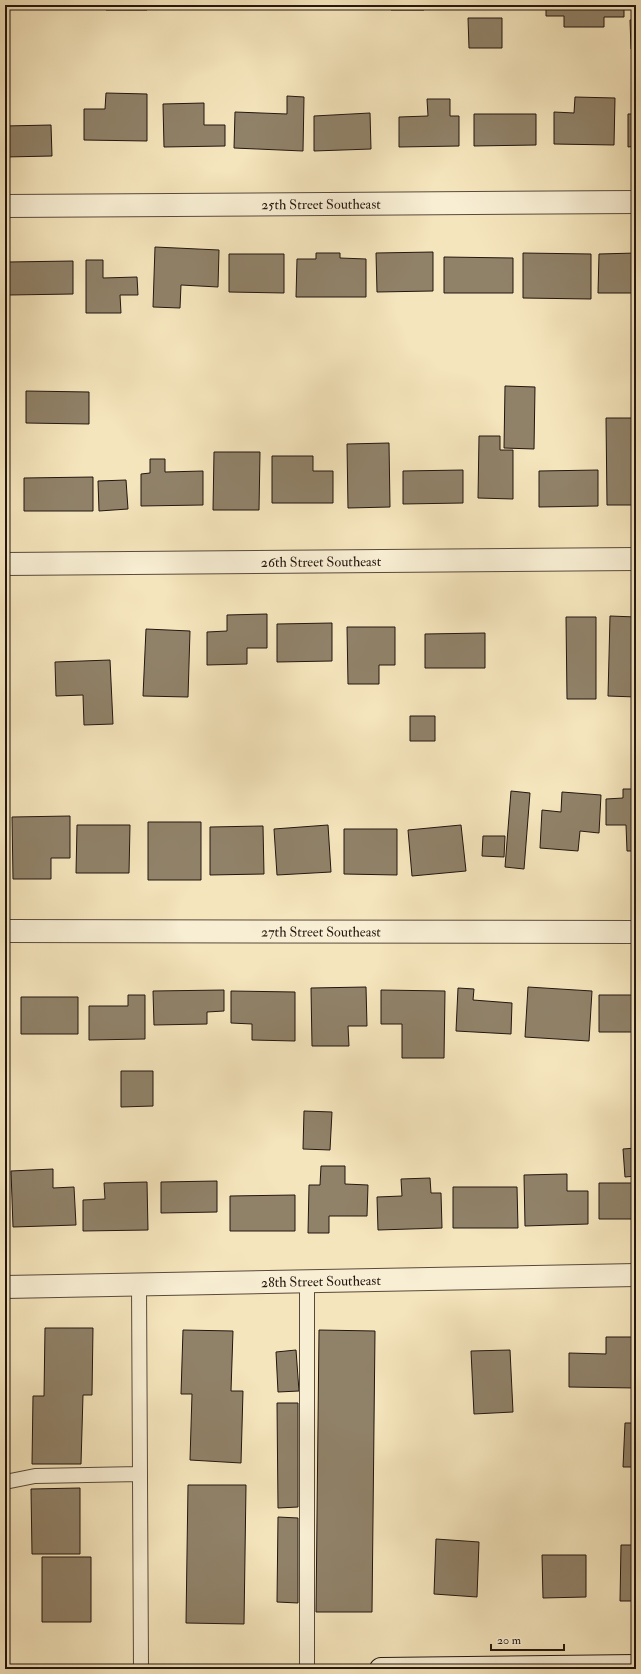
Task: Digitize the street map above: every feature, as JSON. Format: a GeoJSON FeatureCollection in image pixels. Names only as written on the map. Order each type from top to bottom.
{"type":"FeatureCollection","features":[{"type":"Feature","properties":{"kind":"street","name":"25th Street Southeast"},"geometry":{"type":"LineString","coordinates":[[5,206],[636,202]]}},
{"type":"Feature","properties":{"kind":"street","name":"26th Street Southeast"},"geometry":{"type":"LineString","coordinates":[[5,564],[636,560]]}},
{"type":"Feature","properties":{"kind":"street","name":"27th Street Southeast"},"geometry":{"type":"LineString","coordinates":[[5,931],[636,932]]}},
{"type":"Feature","properties":{"kind":"street","name":"28th Street Southeast"},"geometry":{"type":"LineString","coordinates":[[5,1287],[636,1275]]}},
{"type":"Feature","properties":{"kind":"street"},"geometry":{"type":"LineString","coordinates":[[381,1669],[636,1666]]}},
{"type":"Feature","properties":{"kind":"lane"},"geometry":{"type":"LineString","coordinates":[[307,1281],[307,1669]]}},
{"type":"Feature","properties":{"kind":"lane"},"geometry":{"type":"LineString","coordinates":[[139,1284],[141,1669]]}},
{"type":"Feature","properties":{"kind":"lane"},"geometry":{"type":"LineString","coordinates":[[5,1482],[36,1476],[140,1474]]}},
{"type":"Feature","properties":{"kind":"building"},"geometry":{"type":"Polygon","coordinates":[[[106,5],[147,5],[147,10],[106,10],[106,5]]]}},
{"type":"Feature","properties":{"kind":"building"},"geometry":{"type":"Polygon","coordinates":[[[391,5],[424,5],[424,10],[391,10],[391,5]]]}},
{"type":"Feature","properties":{"kind":"building"},"geometry":{"type":"Polygon","coordinates":[[[546,5],[624,5],[624,17],[604,17],[604,27],[564,27],[564,16],[546,16],[546,5]]]}},
{"type":"Feature","properties":{"kind":"building"},"geometry":{"type":"Polygon","coordinates":[[[468,18],[502,18],[502,48],[469,48],[468,18]]]}},
{"type":"Feature","properties":{"kind":"building"},"geometry":{"type":"Polygon","coordinates":[[[636,19],[636,48],[631,49],[630,20],[636,19]]]}},
{"type":"Feature","properties":{"kind":"building"},"geometry":{"type":"Polygon","coordinates":[[[106,93],[147,94],[147,141],[84,140],[84,109],[105,109],[106,93]]]}},
{"type":"Feature","properties":{"kind":"building"},"geometry":{"type":"Polygon","coordinates":[[[287,96],[304,97],[303,151],[234,148],[235,112],[287,114],[287,96]]]}},
{"type":"Feature","properties":{"kind":"building"},"geometry":{"type":"Polygon","coordinates":[[[575,97],[615,98],[614,145],[554,144],[554,112],[574,113],[575,97]]]}},
{"type":"Feature","properties":{"kind":"building"},"geometry":{"type":"Polygon","coordinates":[[[427,99],[450,99],[450,116],[459,116],[459,146],[399,147],[399,117],[428,116],[427,99]]]}},
{"type":"Feature","properties":{"kind":"building"},"geometry":{"type":"Polygon","coordinates":[[[204,103],[204,125],[225,125],[225,146],[164,147],[163,104],[204,103]]]}},
{"type":"Feature","properties":{"kind":"building"},"geometry":{"type":"Polygon","coordinates":[[[370,113],[371,149],[314,151],[314,116],[370,113]]]}},
{"type":"Feature","properties":{"kind":"building"},"geometry":{"type":"Polygon","coordinates":[[[474,114],[536,114],[536,145],[474,146],[474,114]]]}},
{"type":"Feature","properties":{"kind":"building"},"geometry":{"type":"Polygon","coordinates":[[[628,114],[636,114],[636,146],[628,147],[628,114]]]}},
{"type":"Feature","properties":{"kind":"building"},"geometry":{"type":"Polygon","coordinates":[[[51,125],[52,156],[5,157],[5,126],[51,125]]]}},
{"type":"Feature","properties":{"kind":"building"},"geometry":{"type":"Polygon","coordinates":[[[155,247],[219,250],[218,287],[181,285],[180,308],[153,307],[155,247]]]}},
{"type":"Feature","properties":{"kind":"building"},"geometry":{"type":"Polygon","coordinates":[[[433,252],[433,291],[377,292],[376,253],[433,252]]]}},
{"type":"Feature","properties":{"kind":"building"},"geometry":{"type":"Polygon","coordinates":[[[316,253],[340,253],[340,258],[366,259],[366,297],[296,297],[297,259],[316,259],[316,253]]]}},
{"type":"Feature","properties":{"kind":"building"},"geometry":{"type":"Polygon","coordinates":[[[523,253],[591,254],[591,299],[523,298],[523,253]]]}},
{"type":"Feature","properties":{"kind":"building"},"geometry":{"type":"Polygon","coordinates":[[[636,253],[636,293],[598,293],[599,254],[636,253]]]}},
{"type":"Feature","properties":{"kind":"building"},"geometry":{"type":"Polygon","coordinates":[[[229,254],[284,254],[284,293],[229,292],[229,254]]]}},
{"type":"Feature","properties":{"kind":"building"},"geometry":{"type":"Polygon","coordinates":[[[444,257],[513,258],[513,293],[444,293],[444,257]]]}},
{"type":"Feature","properties":{"kind":"building"},"geometry":{"type":"Polygon","coordinates":[[[86,260],[103,260],[103,278],[137,277],[138,295],[120,295],[121,313],[86,313],[86,260]]]}},
{"type":"Feature","properties":{"kind":"building"},"geometry":{"type":"Polygon","coordinates":[[[73,261],[73,294],[9,295],[8,262],[73,261]]]}},
{"type":"Feature","properties":{"kind":"building"},"geometry":{"type":"Polygon","coordinates":[[[505,386],[535,387],[534,449],[504,448],[505,386]]]}},
{"type":"Feature","properties":{"kind":"building"},"geometry":{"type":"Polygon","coordinates":[[[26,391],[89,392],[89,424],[26,423],[26,391]]]}},
{"type":"Feature","properties":{"kind":"building"},"geometry":{"type":"Polygon","coordinates":[[[606,418],[636,418],[636,505],[607,505],[606,418]]]}},
{"type":"Feature","properties":{"kind":"building"},"geometry":{"type":"Polygon","coordinates":[[[479,436],[500,436],[500,450],[513,450],[513,499],[478,498],[479,436]]]}},
{"type":"Feature","properties":{"kind":"building"},"geometry":{"type":"Polygon","coordinates":[[[389,443],[390,507],[348,508],[347,444],[389,443]]]}},
{"type":"Feature","properties":{"kind":"building"},"geometry":{"type":"Polygon","coordinates":[[[214,452],[260,452],[259,510],[213,510],[214,452]]]}},
{"type":"Feature","properties":{"kind":"building"},"geometry":{"type":"Polygon","coordinates":[[[272,456],[313,456],[313,471],[333,471],[333,503],[272,503],[272,456]]]}},
{"type":"Feature","properties":{"kind":"building"},"geometry":{"type":"Polygon","coordinates":[[[150,459],[165,459],[165,472],[203,471],[203,505],[141,506],[141,474],[150,473],[150,459]]]}},
{"type":"Feature","properties":{"kind":"building"},"geometry":{"type":"Polygon","coordinates":[[[463,470],[463,503],[403,504],[403,471],[463,470]]]}},
{"type":"Feature","properties":{"kind":"building"},"geometry":{"type":"Polygon","coordinates":[[[598,470],[598,506],[539,507],[539,471],[598,470]]]}},
{"type":"Feature","properties":{"kind":"building"},"geometry":{"type":"Polygon","coordinates":[[[93,477],[93,511],[24,511],[24,478],[93,477]]]}},
{"type":"Feature","properties":{"kind":"building"},"geometry":{"type":"Polygon","coordinates":[[[126,480],[128,509],[99,511],[98,481],[126,480]]]}},
{"type":"Feature","properties":{"kind":"building"},"geometry":{"type":"Polygon","coordinates":[[[267,614],[267,648],[247,648],[247,664],[207,665],[207,632],[227,631],[227,615],[267,614]]]}},
{"type":"Feature","properties":{"kind":"building"},"geometry":{"type":"Polygon","coordinates":[[[610,616],[636,617],[636,697],[608,696],[610,616]]]}},
{"type":"Feature","properties":{"kind":"building"},"geometry":{"type":"Polygon","coordinates":[[[566,617],[596,617],[596,699],[567,699],[566,617]]]}},
{"type":"Feature","properties":{"kind":"building"},"geometry":{"type":"Polygon","coordinates":[[[332,623],[332,661],[277,662],[277,624],[332,623]]]}},
{"type":"Feature","properties":{"kind":"building"},"geometry":{"type":"Polygon","coordinates":[[[347,627],[395,627],[395,665],[379,665],[379,684],[348,684],[347,627]]]}},
{"type":"Feature","properties":{"kind":"building"},"geometry":{"type":"Polygon","coordinates":[[[146,629],[190,631],[188,697],[143,696],[146,629]]]}},
{"type":"Feature","properties":{"kind":"building"},"geometry":{"type":"Polygon","coordinates":[[[485,633],[485,668],[425,668],[425,634],[485,633]]]}},
{"type":"Feature","properties":{"kind":"building"},"geometry":{"type":"Polygon","coordinates":[[[110,660],[113,724],[84,725],[83,695],[56,696],[55,662],[110,660]]]}},
{"type":"Feature","properties":{"kind":"building"},"geometry":{"type":"Polygon","coordinates":[[[410,716],[435,716],[435,741],[410,741],[410,716]]]}},
{"type":"Feature","properties":{"kind":"building"},"geometry":{"type":"Polygon","coordinates":[[[623,789],[636,789],[636,851],[627,851],[626,825],[606,825],[606,799],[623,798],[623,789]]]}},
{"type":"Feature","properties":{"kind":"building"},"geometry":{"type":"Polygon","coordinates":[[[511,791],[530,793],[524,869],[505,867],[511,791]]]}},
{"type":"Feature","properties":{"kind":"building"},"geometry":{"type":"Polygon","coordinates":[[[562,792],[601,795],[599,833],[580,831],[578,851],[540,848],[542,810],[561,812],[562,792]]]}},
{"type":"Feature","properties":{"kind":"building"},"geometry":{"type":"Polygon","coordinates":[[[70,816],[70,858],[51,858],[51,879],[13,879],[12,817],[70,816]]]}},
{"type":"Feature","properties":{"kind":"building"},"geometry":{"type":"Polygon","coordinates":[[[148,822],[201,822],[201,880],[148,880],[148,822]]]}},
{"type":"Feature","properties":{"kind":"building"},"geometry":{"type":"Polygon","coordinates":[[[77,825],[130,825],[129,873],[76,873],[77,825]]]}},
{"type":"Feature","properties":{"kind":"building"},"geometry":{"type":"Polygon","coordinates":[[[328,825],[331,872],[277,875],[274,829],[328,825]]]}},
{"type":"Feature","properties":{"kind":"building"},"geometry":{"type":"Polygon","coordinates":[[[461,825],[466,871],[412,876],[408,830],[461,825]]]}},
{"type":"Feature","properties":{"kind":"building"},"geometry":{"type":"Polygon","coordinates":[[[263,826],[264,874],[210,875],[210,827],[263,826]]]}},
{"type":"Feature","properties":{"kind":"building"},"geometry":{"type":"Polygon","coordinates":[[[344,829],[397,829],[397,875],[344,874],[344,829]]]}},
{"type":"Feature","properties":{"kind":"building"},"geometry":{"type":"Polygon","coordinates":[[[483,836],[505,836],[504,857],[482,856],[483,836]]]}},
{"type":"Feature","properties":{"kind":"building"},"geometry":{"type":"Polygon","coordinates":[[[366,987],[367,1026],[348,1026],[349,1046],[312,1046],[311,988],[366,987]]]}},
{"type":"Feature","properties":{"kind":"building"},"geometry":{"type":"Polygon","coordinates":[[[528,987],[592,991],[589,1041],[525,1037],[528,987]]]}},
{"type":"Feature","properties":{"kind":"building"},"geometry":{"type":"Polygon","coordinates":[[[458,988],[474,989],[473,1000],[512,1003],[511,1034],[456,1031],[458,988]]]}},
{"type":"Feature","properties":{"kind":"building"},"geometry":{"type":"Polygon","coordinates":[[[224,990],[224,1011],[207,1012],[207,1024],[154,1025],[153,991],[224,990]]]}},
{"type":"Feature","properties":{"kind":"building"},"geometry":{"type":"Polygon","coordinates":[[[381,990],[445,991],[444,1058],[402,1058],[402,1024],[381,1024],[381,990]]]}},
{"type":"Feature","properties":{"kind":"building"},"geometry":{"type":"Polygon","coordinates":[[[231,991],[295,992],[295,1041],[252,1040],[252,1024],[231,1023],[231,991]]]}},
{"type":"Feature","properties":{"kind":"building"},"geometry":{"type":"Polygon","coordinates":[[[128,995],[145,995],[145,1039],[89,1040],[89,1006],[128,1006],[128,995]]]}},
{"type":"Feature","properties":{"kind":"building"},"geometry":{"type":"Polygon","coordinates":[[[599,995],[636,995],[636,1032],[599,1032],[599,995]]]}},
{"type":"Feature","properties":{"kind":"building"},"geometry":{"type":"Polygon","coordinates":[[[21,997],[78,997],[78,1034],[21,1034],[21,997]]]}},
{"type":"Feature","properties":{"kind":"building"},"geometry":{"type":"Polygon","coordinates":[[[121,1071],[153,1071],[153,1106],[121,1107],[121,1071]]]}},
{"type":"Feature","properties":{"kind":"building"},"geometry":{"type":"Polygon","coordinates":[[[304,1111],[332,1112],[330,1150],[303,1149],[304,1111]]]}},
{"type":"Feature","properties":{"kind":"building"},"geometry":{"type":"Polygon","coordinates":[[[636,1148],[636,1176],[625,1177],[623,1149],[636,1148]]]}},
{"type":"Feature","properties":{"kind":"building"},"geometry":{"type":"Polygon","coordinates":[[[321,1166],[345,1166],[345,1184],[368,1185],[367,1216],[329,1216],[329,1233],[308,1233],[309,1185],[320,1185],[321,1166]]]}},
{"type":"Feature","properties":{"kind":"building"},"geometry":{"type":"Polygon","coordinates":[[[53,1169],[53,1188],[74,1187],[76,1225],[13,1227],[11,1171],[53,1169]]]}},
{"type":"Feature","properties":{"kind":"building"},"geometry":{"type":"Polygon","coordinates":[[[567,1174],[567,1191],[588,1191],[588,1224],[525,1226],[524,1175],[567,1174]]]}},
{"type":"Feature","properties":{"kind":"building"},"geometry":{"type":"Polygon","coordinates":[[[430,1178],[431,1193],[441,1193],[442,1228],[378,1230],[377,1197],[402,1196],[401,1179],[430,1178]]]}},
{"type":"Feature","properties":{"kind":"building"},"geometry":{"type":"Polygon","coordinates":[[[217,1181],[217,1212],[161,1213],[161,1182],[217,1181]]]}},
{"type":"Feature","properties":{"kind":"building"},"geometry":{"type":"Polygon","coordinates":[[[147,1182],[148,1230],[83,1231],[83,1200],[105,1199],[104,1183],[147,1182]]]}},
{"type":"Feature","properties":{"kind":"building"},"geometry":{"type":"Polygon","coordinates":[[[599,1183],[636,1183],[636,1219],[599,1219],[599,1183]]]}},
{"type":"Feature","properties":{"kind":"building"},"geometry":{"type":"Polygon","coordinates":[[[453,1187],[517,1187],[518,1228],[453,1228],[453,1187]]]}},
{"type":"Feature","properties":{"kind":"building"},"geometry":{"type":"Polygon","coordinates":[[[295,1195],[295,1231],[230,1231],[230,1196],[295,1195]]]}},
{"type":"Feature","properties":{"kind":"building"},"geometry":{"type":"Polygon","coordinates":[[[45,1328],[93,1328],[92,1395],[83,1395],[81,1464],[32,1464],[33,1396],[44,1396],[45,1328]]]}},
{"type":"Feature","properties":{"kind":"building"},"geometry":{"type":"Polygon","coordinates":[[[183,1330],[233,1331],[231,1391],[243,1391],[241,1463],[190,1460],[192,1394],[181,1394],[183,1330]]]}},
{"type":"Feature","properties":{"kind":"building"},"geometry":{"type":"Polygon","coordinates":[[[319,1330],[375,1331],[372,1612],[316,1612],[319,1330]]]}},
{"type":"Feature","properties":{"kind":"building"},"geometry":{"type":"Polygon","coordinates":[[[606,1337],[636,1337],[636,1388],[569,1387],[569,1353],[606,1354],[606,1337]]]}},
{"type":"Feature","properties":{"kind":"building"},"geometry":{"type":"Polygon","coordinates":[[[296,1350],[299,1391],[278,1392],[276,1352],[296,1350]]]}},
{"type":"Feature","properties":{"kind":"building"},"geometry":{"type":"Polygon","coordinates":[[[510,1350],[513,1412],[474,1414],[471,1351],[510,1350]]]}},
{"type":"Feature","properties":{"kind":"building"},"geometry":{"type":"Polygon","coordinates":[[[277,1403],[298,1403],[298,1507],[278,1508],[277,1403]]]}},
{"type":"Feature","properties":{"kind":"building"},"geometry":{"type":"Polygon","coordinates":[[[625,1423],[636,1423],[636,1467],[623,1467],[625,1423]]]}},
{"type":"Feature","properties":{"kind":"building"},"geometry":{"type":"Polygon","coordinates":[[[188,1485],[246,1485],[244,1624],[186,1623],[188,1485]]]}},
{"type":"Feature","properties":{"kind":"building"},"geometry":{"type":"Polygon","coordinates":[[[80,1488],[80,1554],[32,1554],[31,1489],[80,1488]]]}},
{"type":"Feature","properties":{"kind":"building"},"geometry":{"type":"Polygon","coordinates":[[[278,1517],[298,1518],[298,1603],[277,1602],[278,1517]]]}},
{"type":"Feature","properties":{"kind":"building"},"geometry":{"type":"Polygon","coordinates":[[[436,1539],[479,1542],[477,1597],[434,1594],[436,1539]]]}},
{"type":"Feature","properties":{"kind":"building"},"geometry":{"type":"Polygon","coordinates":[[[621,1545],[636,1545],[636,1601],[620,1601],[621,1545]]]}},
{"type":"Feature","properties":{"kind":"building"},"geometry":{"type":"Polygon","coordinates":[[[542,1555],[586,1555],[586,1597],[543,1598],[542,1555]]]}},
{"type":"Feature","properties":{"kind":"building"},"geometry":{"type":"Polygon","coordinates":[[[42,1557],[91,1557],[91,1622],[42,1622],[42,1557]]]}}]}
